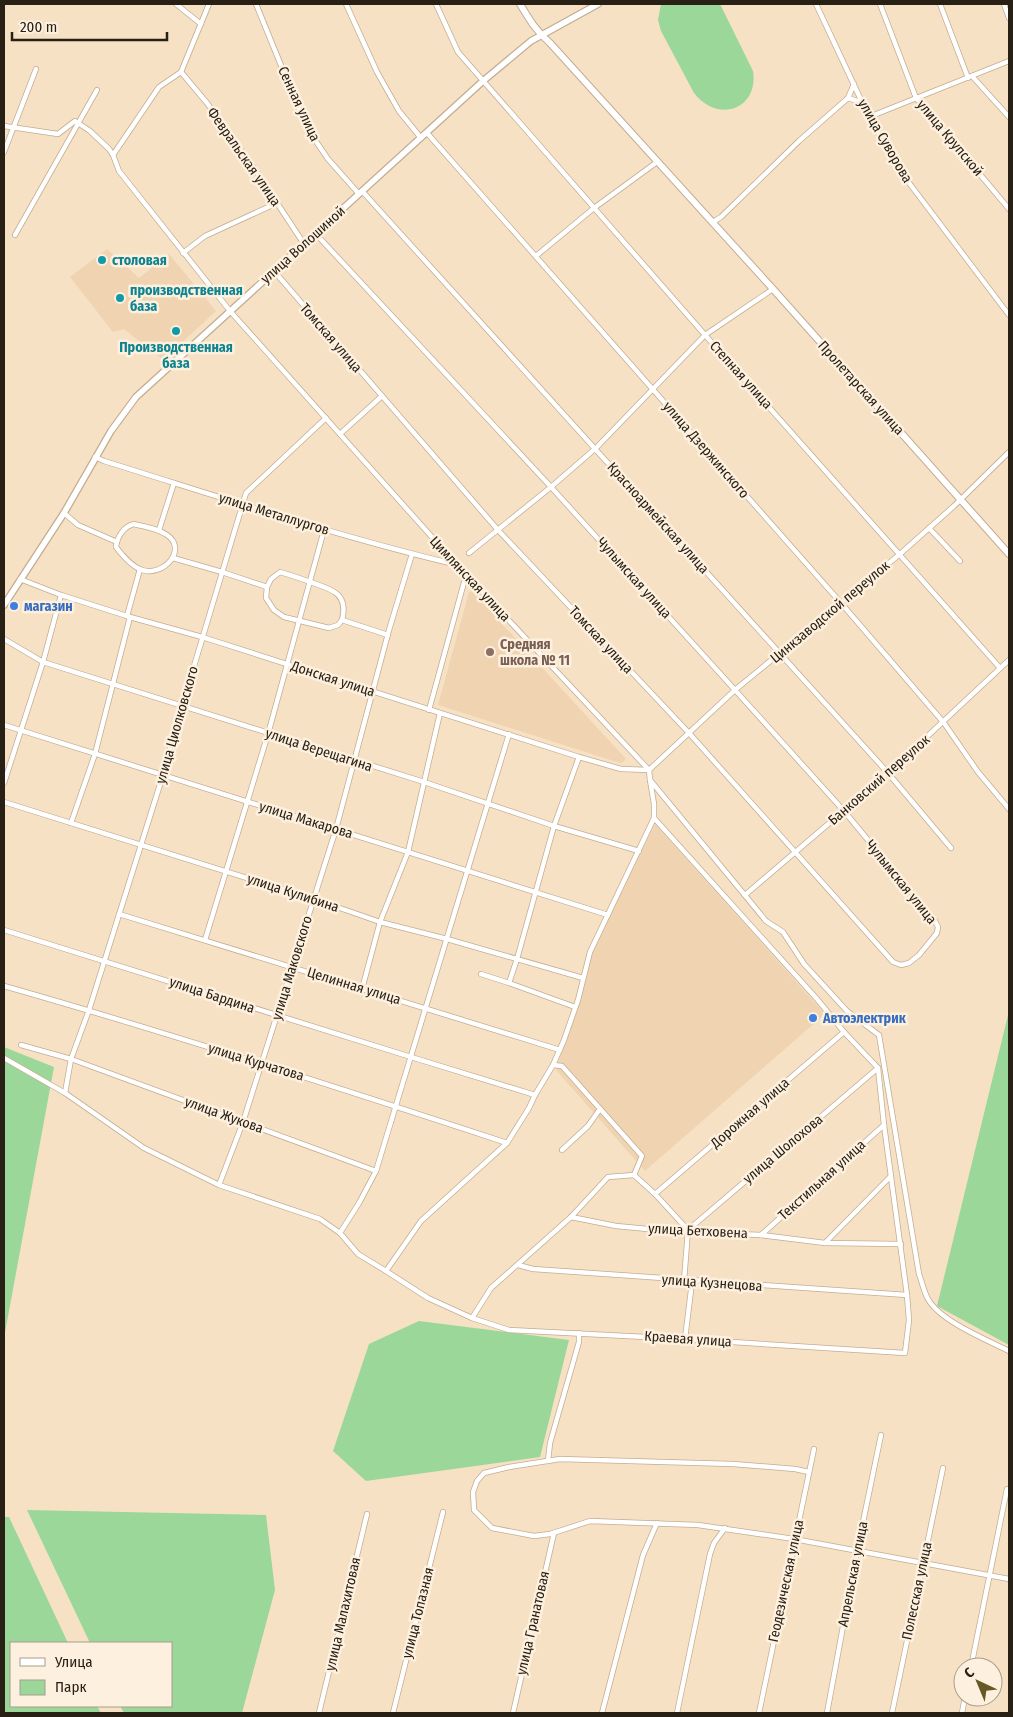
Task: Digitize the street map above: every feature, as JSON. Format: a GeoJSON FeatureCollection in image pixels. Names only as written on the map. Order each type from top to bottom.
{"type":"FeatureCollection","features":[{"type":"Feature","properties":{"kind":"main road","name":"Пролетарская улица"},"geometry":{"type":"LineString","coordinates":[[520,4],[532,25],[713,222],[1009,554]]}},
{"type":"Feature","properties":{"kind":"street"},"geometry":{"type":"LineString","coordinates":[[176,4],[201,24]]}},
{"type":"Feature","properties":{"kind":"street"},"geometry":{"type":"LineString","coordinates":[[4,126],[58,134],[73,122],[79,123],[114,154],[159,86],[182,72],[209,4]]}},
{"type":"Feature","properties":{"kind":"street","name":"Сенная улица"},"geometry":{"type":"LineString","coordinates":[[256,4],[300,112],[313,137],[328,159],[361,192]]}},
{"type":"Feature","properties":{"kind":"street"},"geometry":{"type":"LineString","coordinates":[[346,4],[377,72],[399,111],[421,138]]}},
{"type":"Feature","properties":{"kind":"street","name":"Степная улица"},"geometry":{"type":"LineString","coordinates":[[436,4],[458,52],[705,335],[1000,668]]}},
{"type":"Feature","properties":{"kind":"street","name":"улица Волошиной"},"geometry":{"type":"LineString","coordinates":[[4,605],[64,513],[117,421],[136,397],[483,81],[531,41],[598,4]]}},
{"type":"Feature","properties":{"kind":"street","name":"улица Суворова"},"geometry":{"type":"LineString","coordinates":[[816,4],[869,117],[897,167],[1009,316]]}},
{"type":"Feature","properties":{"kind":"street","name":"улица Крупской"},"geometry":{"type":"LineString","coordinates":[[880,4],[916,98],[1009,209]]}},
{"type":"Feature","properties":{"kind":"street"},"geometry":{"type":"LineString","coordinates":[[940,4],[970,77],[1009,118]]}},
{"type":"Feature","properties":{"kind":"street"},"geometry":{"type":"LineString","coordinates":[[1004,4],[1009,18]]}},
{"type":"Feature","properties":{"kind":"street"},"geometry":{"type":"LineString","coordinates":[[869,117],[1009,61]]}},
{"type":"Feature","properties":{"kind":"street"},"geometry":{"type":"LineString","coordinates":[[4,152],[36,69]]}},
{"type":"Feature","properties":{"kind":"street","name":"Февральская улица"},"geometry":{"type":"LineString","coordinates":[[182,72],[207,104],[304,244]]}},
{"type":"Feature","properties":{"kind":"street"},"geometry":{"type":"LineString","coordinates":[[713,222],[848,98],[854,84]]}},
{"type":"Feature","properties":{"kind":"street"},"geometry":{"type":"LineString","coordinates":[[15,235],[97,90]]}},
{"type":"Feature","properties":{"kind":"street"},"geometry":{"type":"LineString","coordinates":[[848,98],[863,103]]}},
{"type":"Feature","properties":{"kind":"street","name":"улица Дзержинского"},"geometry":{"type":"LineString","coordinates":[[427,133],[841,603],[944,723],[978,772],[1009,809]]}},
{"type":"Feature","properties":{"kind":"street","name":"Цимлянская улица"},"geometry":{"type":"LineString","coordinates":[[114,154],[119,171],[230,311],[466,575],[649,770]]}},
{"type":"Feature","properties":{"kind":"street"},"geometry":{"type":"LineString","coordinates":[[536,256],[594,208],[657,162]]}},
{"type":"Feature","properties":{"kind":"street","name":"Красноармейская улица"},"geometry":{"type":"LineString","coordinates":[[361,192],[596,448],[888,773],[951,848]]}},
{"type":"Feature","properties":{"kind":"street"},"geometry":{"type":"LineString","coordinates":[[183,253],[205,236],[277,203]]}},
{"type":"Feature","properties":{"kind":"street","name":"Чулымская улица"},"geometry":{"type":"LineString","coordinates":[[315,233],[551,487],[844,811],[935,921],[938,927],[936,933]]}},
{"type":"Feature","properties":{"kind":"street","name":"Томская улица"},"geometry":{"type":"LineString","coordinates":[[274,272],[498,530],[689,733],[893,962],[901,965],[909,963],[919,955],[936,933]]}},
{"type":"Feature","properties":{"kind":"street"},"geometry":{"type":"LineString","coordinates":[[469,553],[596,448],[705,335],[773,289]]}},
{"type":"Feature","properties":{"kind":"street"},"geometry":{"type":"LineString","coordinates":[[340,434],[382,396]]}},
{"type":"Feature","properties":{"kind":"street","name":"улица Циолковского"},"geometry":{"type":"LineString","coordinates":[[65,1092],[71,1059],[89,1010],[163,775],[202,637],[246,493],[326,418]]}},
{"type":"Feature","properties":{"kind":"street","name":"Цинкзаводской переулок"},"geometry":{"type":"LineString","coordinates":[[649,770],[735,690],[900,554],[961,500],[1009,452]]}},
{"type":"Feature","properties":{"kind":"street","name":"улица Металлургов"},"geometry":{"type":"LineString","coordinates":[[95,457],[104,462],[324,530],[456,564]]}},
{"type":"Feature","properties":{"kind":"street"},"geometry":{"type":"LineString","coordinates":[[159,530],[174,483]]}},
{"type":"Feature","properties":{"kind":"street"},"geometry":{"type":"LineString","coordinates":[[64,513],[78,525],[116,542]]}},
{"type":"Feature","properties":{"kind":"street"},"geometry":{"type":"LineString","coordinates":[[130,525],[159,530],[174,541],[175,548],[172,558],[167,565],[158,570],[152,572],[140,569],[116,547],[116,542],[126,527],[130,525]]}},
{"type":"Feature","properties":{"kind":"street"},"geometry":{"type":"LineString","coordinates":[[929,528],[960,561]]}},
{"type":"Feature","properties":{"kind":"street"},"geometry":{"type":"LineString","coordinates":[[205,940],[248,803],[288,665],[324,530]]}},
{"type":"Feature","properties":{"kind":"street","name":"улица Маковского"},"geometry":{"type":"LineString","coordinates":[[219,1185],[243,1122],[336,829],[388,635],[412,554]]}},
{"type":"Feature","properties":{"kind":"street"},"geometry":{"type":"LineString","coordinates":[[172,558],[267,587]]}},
{"type":"Feature","properties":{"kind":"street"},"geometry":{"type":"LineString","coordinates":[[72,823],[94,754],[140,569]]}},
{"type":"Feature","properties":{"kind":"street"},"geometry":{"type":"LineString","coordinates":[[280,572],[334,590],[343,602],[344,613],[342,620],[338,626],[329,628],[284,617],[274,610],[266,598],[267,587],[271,579],[280,572]]}},
{"type":"Feature","properties":{"kind":"street"},"geometry":{"type":"LineString","coordinates":[[429,710],[466,575]]}},
{"type":"Feature","properties":{"kind":"street","name":"Донская улица"},"geometry":{"type":"LineString","coordinates":[[20,579],[61,595],[202,637],[579,757],[621,769],[649,770]]}},
{"type":"Feature","properties":{"kind":"street"},"geometry":{"type":"LineString","coordinates":[[4,783],[44,662],[61,595]]}},
{"type":"Feature","properties":{"kind":"street"},"geometry":{"type":"LineString","coordinates":[[342,620],[388,635]]}},
{"type":"Feature","properties":{"kind":"street","name":"улица Верещагина"},"geometry":{"type":"LineString","coordinates":[[4,639],[44,662],[354,762],[424,782],[554,826],[639,851]]}},
{"type":"Feature","properties":{"kind":"street","name":"Банковский переулок"},"geometry":{"type":"LineString","coordinates":[[745,895],[888,773],[944,723],[1009,660]]}},
{"type":"Feature","properties":{"kind":"street"},"geometry":{"type":"LineString","coordinates":[[362,989],[380,922],[408,852],[440,713]]}},
{"type":"Feature","properties":{"kind":"street","name":"улица Макарова"},"geometry":{"type":"LineString","coordinates":[[4,725],[608,915]]}},
{"type":"Feature","properties":{"kind":"street"},"geometry":{"type":"LineString","coordinates":[[340,1233],[376,1171],[509,734]]}},
{"type":"Feature","properties":{"kind":"street"},"geometry":{"type":"LineString","coordinates":[[509,983],[554,826],[579,757]]}},
{"type":"Feature","properties":{"kind":"street"},"geometry":{"type":"LineString","coordinates":[[386,1271],[421,1221],[507,1143],[553,1066],[575,1007],[590,952],[654,818],[649,770]]}},
{"type":"Feature","properties":{"kind":"street"},"geometry":{"type":"LineString","coordinates":[[650,780],[766,921],[783,932],[804,964],[847,1011],[879,1035],[919,1274],[928,1299],[936,1310],[946,1318],[1009,1351]]}},
{"type":"Feature","properties":{"kind":"street","name":"улица Кулибина"},"geometry":{"type":"LineString","coordinates":[[4,802],[314,899],[380,922],[583,978]]}},
{"type":"Feature","properties":{"kind":"street"},"geometry":{"type":"LineString","coordinates":[[654,818],[878,1068],[890,1177],[907,1295]]}},
{"type":"Feature","properties":{"kind":"street","name":"Целинная улица"},"geometry":{"type":"LineString","coordinates":[[119,914],[560,1050]]}},
{"type":"Feature","properties":{"kind":"street","name":"улица Бардина"},"geometry":{"type":"LineString","coordinates":[[4,930],[411,1058],[535,1094]]}},
{"type":"Feature","properties":{"kind":"street"},"geometry":{"type":"LineString","coordinates":[[481,974],[575,1007]]}},
{"type":"Feature","properties":{"kind":"street","name":"улица Курчатова"},"geometry":{"type":"LineString","coordinates":[[4,986],[89,1010],[396,1106],[507,1143]]}},
{"type":"Feature","properties":{"kind":"street","name":"Дорожная улица"},"geometry":{"type":"LineString","coordinates":[[656,1194],[844,1032]]}},
{"type":"Feature","properties":{"kind":"street","name":"улица Жукова"},"geometry":{"type":"LineString","coordinates":[[21,1045],[71,1059],[376,1171]]}},
{"type":"Feature","properties":{"kind":"street","name":"Краевая улица"},"geometry":{"type":"LineString","coordinates":[[4,1058],[65,1092],[144,1148],[219,1185],[320,1219],[340,1233],[358,1254],[428,1298],[472,1318],[509,1330],[906,1353],[909,1320],[907,1295]]}},
{"type":"Feature","properties":{"kind":"street"},"geometry":{"type":"LineString","coordinates":[[553,1066],[562,1066],[642,1156],[634,1175]]}},
{"type":"Feature","properties":{"kind":"street","name":"улица Шолохова"},"geometry":{"type":"LineString","coordinates":[[688,1230],[878,1068]]}},
{"type":"Feature","properties":{"kind":"street"},"geometry":{"type":"LineString","coordinates":[[562,1150],[588,1126],[600,1109]]}},
{"type":"Feature","properties":{"kind":"street","name":"Текстильная улица"},"geometry":{"type":"LineString","coordinates":[[761,1235],[884,1126]]}},
{"type":"Feature","properties":{"kind":"street"},"geometry":{"type":"LineString","coordinates":[[472,1318],[491,1288],[571,1217],[608,1178],[634,1175],[656,1194],[688,1230],[684,1281]]}},
{"type":"Feature","properties":{"kind":"street"},"geometry":{"type":"LineString","coordinates":[[825,1243],[890,1177]]}},
{"type":"Feature","properties":{"kind":"street","name":"улица Бетховена"},"geometry":{"type":"LineString","coordinates":[[571,1217],[616,1226],[669,1231],[688,1230],[761,1235],[825,1243],[901,1244]]}},
{"type":"Feature","properties":{"kind":"street","name":"улица Кузнецова"},"geometry":{"type":"LineString","coordinates":[[518,1265],[532,1270],[907,1295]]}},
{"type":"Feature","properties":{"kind":"street"},"geometry":{"type":"LineString","coordinates":[[685,1339],[692,1282]]}},
{"type":"Feature","properties":{"kind":"street"},"geometry":{"type":"LineString","coordinates":[[548,1461],[550,1443],[579,1342],[578,1333]]}},
{"type":"Feature","properties":{"kind":"street","name":"Апрельская улица"},"geometry":{"type":"LineString","coordinates":[[827,1713],[881,1435]]}},
{"type":"Feature","properties":{"kind":"street","name":"Геодезическая улица"},"geometry":{"type":"LineString","coordinates":[[759,1713],[814,1449]]}},
{"type":"Feature","properties":{"kind":"street"},"geometry":{"type":"LineString","coordinates":[[809,1472],[795,1469],[733,1464],[560,1459],[484,1473],[477,1481],[473,1492],[474,1510],[492,1528],[534,1536],[554,1533],[590,1521],[698,1524],[794,1539],[1009,1579]]}},
{"type":"Feature","properties":{"kind":"street","name":"Полесская улица"},"geometry":{"type":"LineString","coordinates":[[892,1713],[943,1468]]}},
{"type":"Feature","properties":{"kind":"street"},"geometry":{"type":"LineString","coordinates":[[973,1657],[1007,1490]]}},
{"type":"Feature","properties":{"kind":"street","name":"улица Топазная"},"geometry":{"type":"LineString","coordinates":[[393,1713],[443,1512]]}},
{"type":"Feature","properties":{"kind":"street","name":"улица Малахитовая"},"geometry":{"type":"LineString","coordinates":[[319,1713],[367,1514]]}},
{"type":"Feature","properties":{"kind":"street"},"geometry":{"type":"LineString","coordinates":[[602,1713],[643,1555],[657,1523]]}},
{"type":"Feature","properties":{"kind":"street"},"geometry":{"type":"LineString","coordinates":[[677,1713],[710,1554],[717,1537],[725,1528]]}},
{"type":"Feature","properties":{"kind":"street","name":"улица Гранатовая"},"geometry":{"type":"LineString","coordinates":[[513,1713],[554,1533]]}},
{"type":"Feature","properties":{"kind":"shaded area","name":"Производственная база"},"geometry":{"type":"Polygon","coordinates":[[[107,249],[139,278],[169,254],[216,311],[163,360],[124,329],[113,332],[70,277],[107,249]]]}},
{"type":"Feature","properties":{"kind":"shaded area","name":"Средняя школа № 11"},"geometry":{"type":"Polygon","coordinates":[[[472,591],[626,759],[623,762],[620,763],[438,705],[469,592],[472,591]]]}},
{"type":"Feature","properties":{"kind":"shaded area"},"geometry":{"type":"Polygon","coordinates":[[[655,824],[825,1014],[645,1171],[556,1070],[583,988],[591,953],[655,824]]]}},
{"type":"Feature","properties":{"kind":"green space"},"geometry":{"type":"Polygon","coordinates":[[[661,4],[720,4],[753,71],[753,84],[750,95],[743,103],[735,108],[725,110],[714,108],[704,103],[694,93],[661,31],[658,20],[661,4]]]}},
{"type":"Feature","properties":{"kind":"green space"},"geometry":{"type":"Polygon","coordinates":[[[1009,1011],[1009,1345],[937,1306],[1009,1011]]]}},
{"type":"Feature","properties":{"kind":"green space"},"geometry":{"type":"Polygon","coordinates":[[[4,1047],[54,1067],[4,1338],[4,1047]]]}},
{"type":"Feature","properties":{"kind":"green space"},"geometry":{"type":"Polygon","coordinates":[[[419,1321],[569,1340],[540,1457],[366,1481],[333,1451],[369,1344],[419,1321]]]}},
{"type":"Feature","properties":{"kind":"green space"},"geometry":{"type":"Polygon","coordinates":[[[27,1510],[266,1515],[275,1590],[242,1713],[124,1713],[121,1707],[172,1707],[172,1642],[90,1642],[27,1510]]]}},
{"type":"Feature","properties":{"kind":"green space"},"geometry":{"type":"Polygon","coordinates":[[[4,1517],[9,1517],[68,1642],[10,1642],[10,1707],[98,1707],[101,1713],[4,1713],[4,1517]]]}},
{"type":"Feature","properties":{"kind":"place","name":"столовая"},"geometry":{"type":"Point","coordinates":[102,260]}},
{"type":"Feature","properties":{"kind":"place","name":"производственная база"},"geometry":{"type":"Point","coordinates":[120,298]}},
{"type":"Feature","properties":{"kind":"place","name":"Производственная база"},"geometry":{"type":"Point","coordinates":[176,331]}},
{"type":"Feature","properties":{"kind":"place","name":"магазин"},"geometry":{"type":"Point","coordinates":[14,606]}},
{"type":"Feature","properties":{"kind":"place","name":"Средняя школа № 11"},"geometry":{"type":"Point","coordinates":[490,652]}},
{"type":"Feature","properties":{"kind":"place","name":"Автоэлектрик"},"geometry":{"type":"Point","coordinates":[813,1018]}}]}
